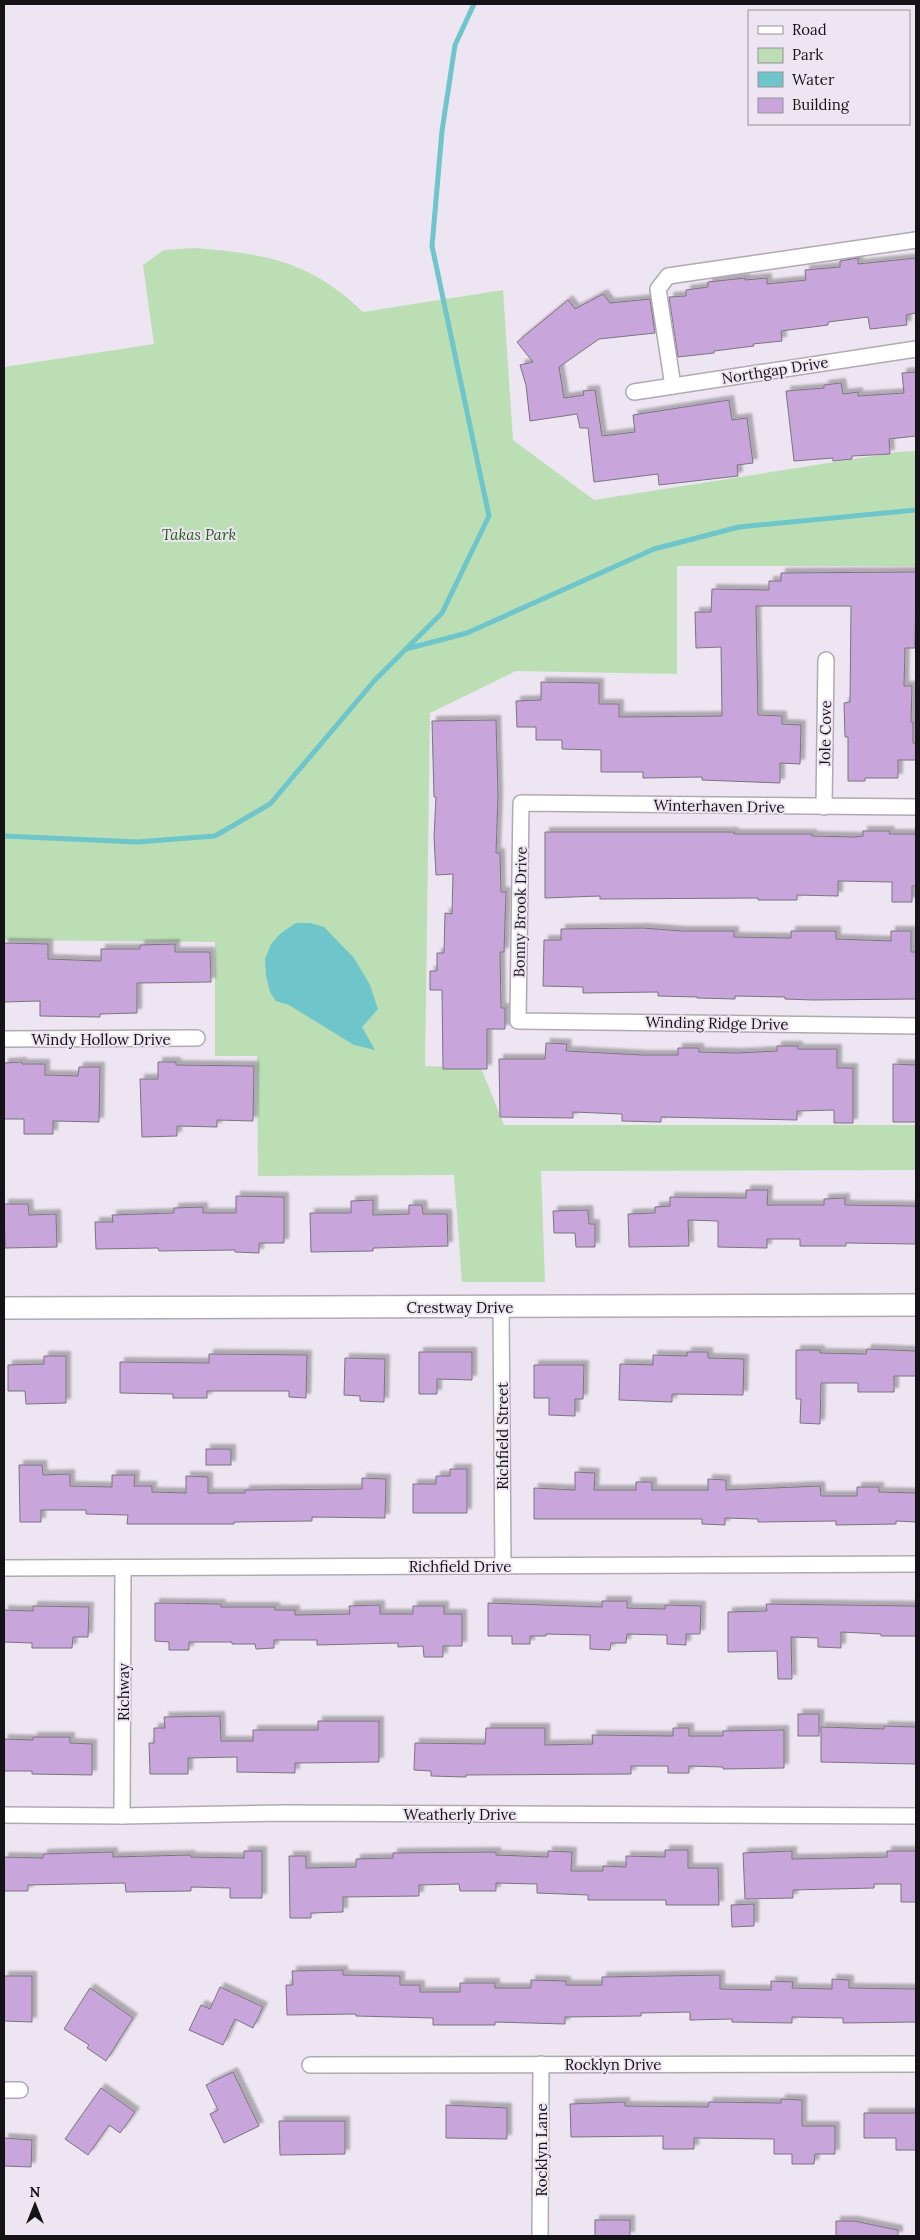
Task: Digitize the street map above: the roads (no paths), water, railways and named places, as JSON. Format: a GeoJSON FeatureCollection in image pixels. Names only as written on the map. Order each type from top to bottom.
{"type":"FeatureCollection","features":[{"type":"Feature","properties":{"kind":"main road","name":"Crestway Drive"},"geometry":{"type":"LineString","coordinates":[[4,1308],[916,1305]]}},
{"type":"Feature","properties":{"kind":"street"},"geometry":{"type":"LineString","coordinates":[[674,386],[658,289],[668,276],[916,240]]}},
{"type":"Feature","properties":{"kind":"street","name":"Northgap Drive"},"geometry":{"type":"LineString","coordinates":[[634,392],[916,349]]}},
{"type":"Feature","properties":{"kind":"street","name":"Jole Cove"},"geometry":{"type":"LineString","coordinates":[[824,807],[826,660]]}},
{"type":"Feature","properties":{"kind":"street","name":"Winterhaven Drive"},"geometry":{"type":"LineString","coordinates":[[521,803],[916,807]]}},
{"type":"Feature","properties":{"kind":"street","name":"Bonny Brook Drive"},"geometry":{"type":"LineString","coordinates":[[518,1021],[521,803]]}},
{"type":"Feature","properties":{"kind":"street","name":"Winding Ridge Drive"},"geometry":{"type":"LineString","coordinates":[[518,1021],[916,1026]]}},
{"type":"Feature","properties":{"kind":"street","name":"Windy Hollow Drive"},"geometry":{"type":"LineString","coordinates":[[4,1039],[197,1038]]}},
{"type":"Feature","properties":{"kind":"street","name":"Richfield Street"},"geometry":{"type":"LineString","coordinates":[[501,1307],[502,1566]]}},
{"type":"Feature","properties":{"kind":"street","name":"Richfield Drive"},"geometry":{"type":"LineString","coordinates":[[4,1568],[916,1564]]}},
{"type":"Feature","properties":{"kind":"street","name":"Richway"},"geometry":{"type":"LineString","coordinates":[[122,1816],[123,1568]]}},
{"type":"Feature","properties":{"kind":"street","name":"Weatherly Drive"},"geometry":{"type":"LineString","coordinates":[[4,1815],[122,1816],[283,1813],[916,1816]]}},
{"type":"Feature","properties":{"kind":"street","name":"Rocklyn Lane"},"geometry":{"type":"LineString","coordinates":[[540,2236],[541,2064]]}},
{"type":"Feature","properties":{"kind":"street","name":"Rocklyn Drive"},"geometry":{"type":"LineString","coordinates":[[310,2065],[916,2064]]}},
{"type":"Feature","properties":{"kind":"street"},"geometry":{"type":"LineString","coordinates":[[4,2090],[20,2090]]}},
{"type":"Feature","properties":{"kind":"water"},"geometry":{"type":"Polygon","coordinates":[[[296,923],[310,923],[324,927],[354,958],[370,985],[378,1009],[362,1027],[375,1050],[354,1045],[289,1005],[276,1001],[270,992],[266,976],[265,959],[271,944],[281,933],[296,923]]]}},
{"type":"Feature","properties":{"kind":"waterway"},"geometry":{"type":"LineString","coordinates":[[4,836],[137,842],[215,836],[270,804],[375,680],[442,613],[489,516],[432,246],[442,131],[455,45],[474,4]]}},
{"type":"Feature","properties":{"kind":"waterway"},"geometry":{"type":"LineString","coordinates":[[406,649],[467,633],[654,549],[739,527],[916,510]]}},
{"type":"Feature","properties":{"kind":"park label","name":"Takas Park"},"geometry":{"type":"Point","coordinates":[199,534]}}]}
